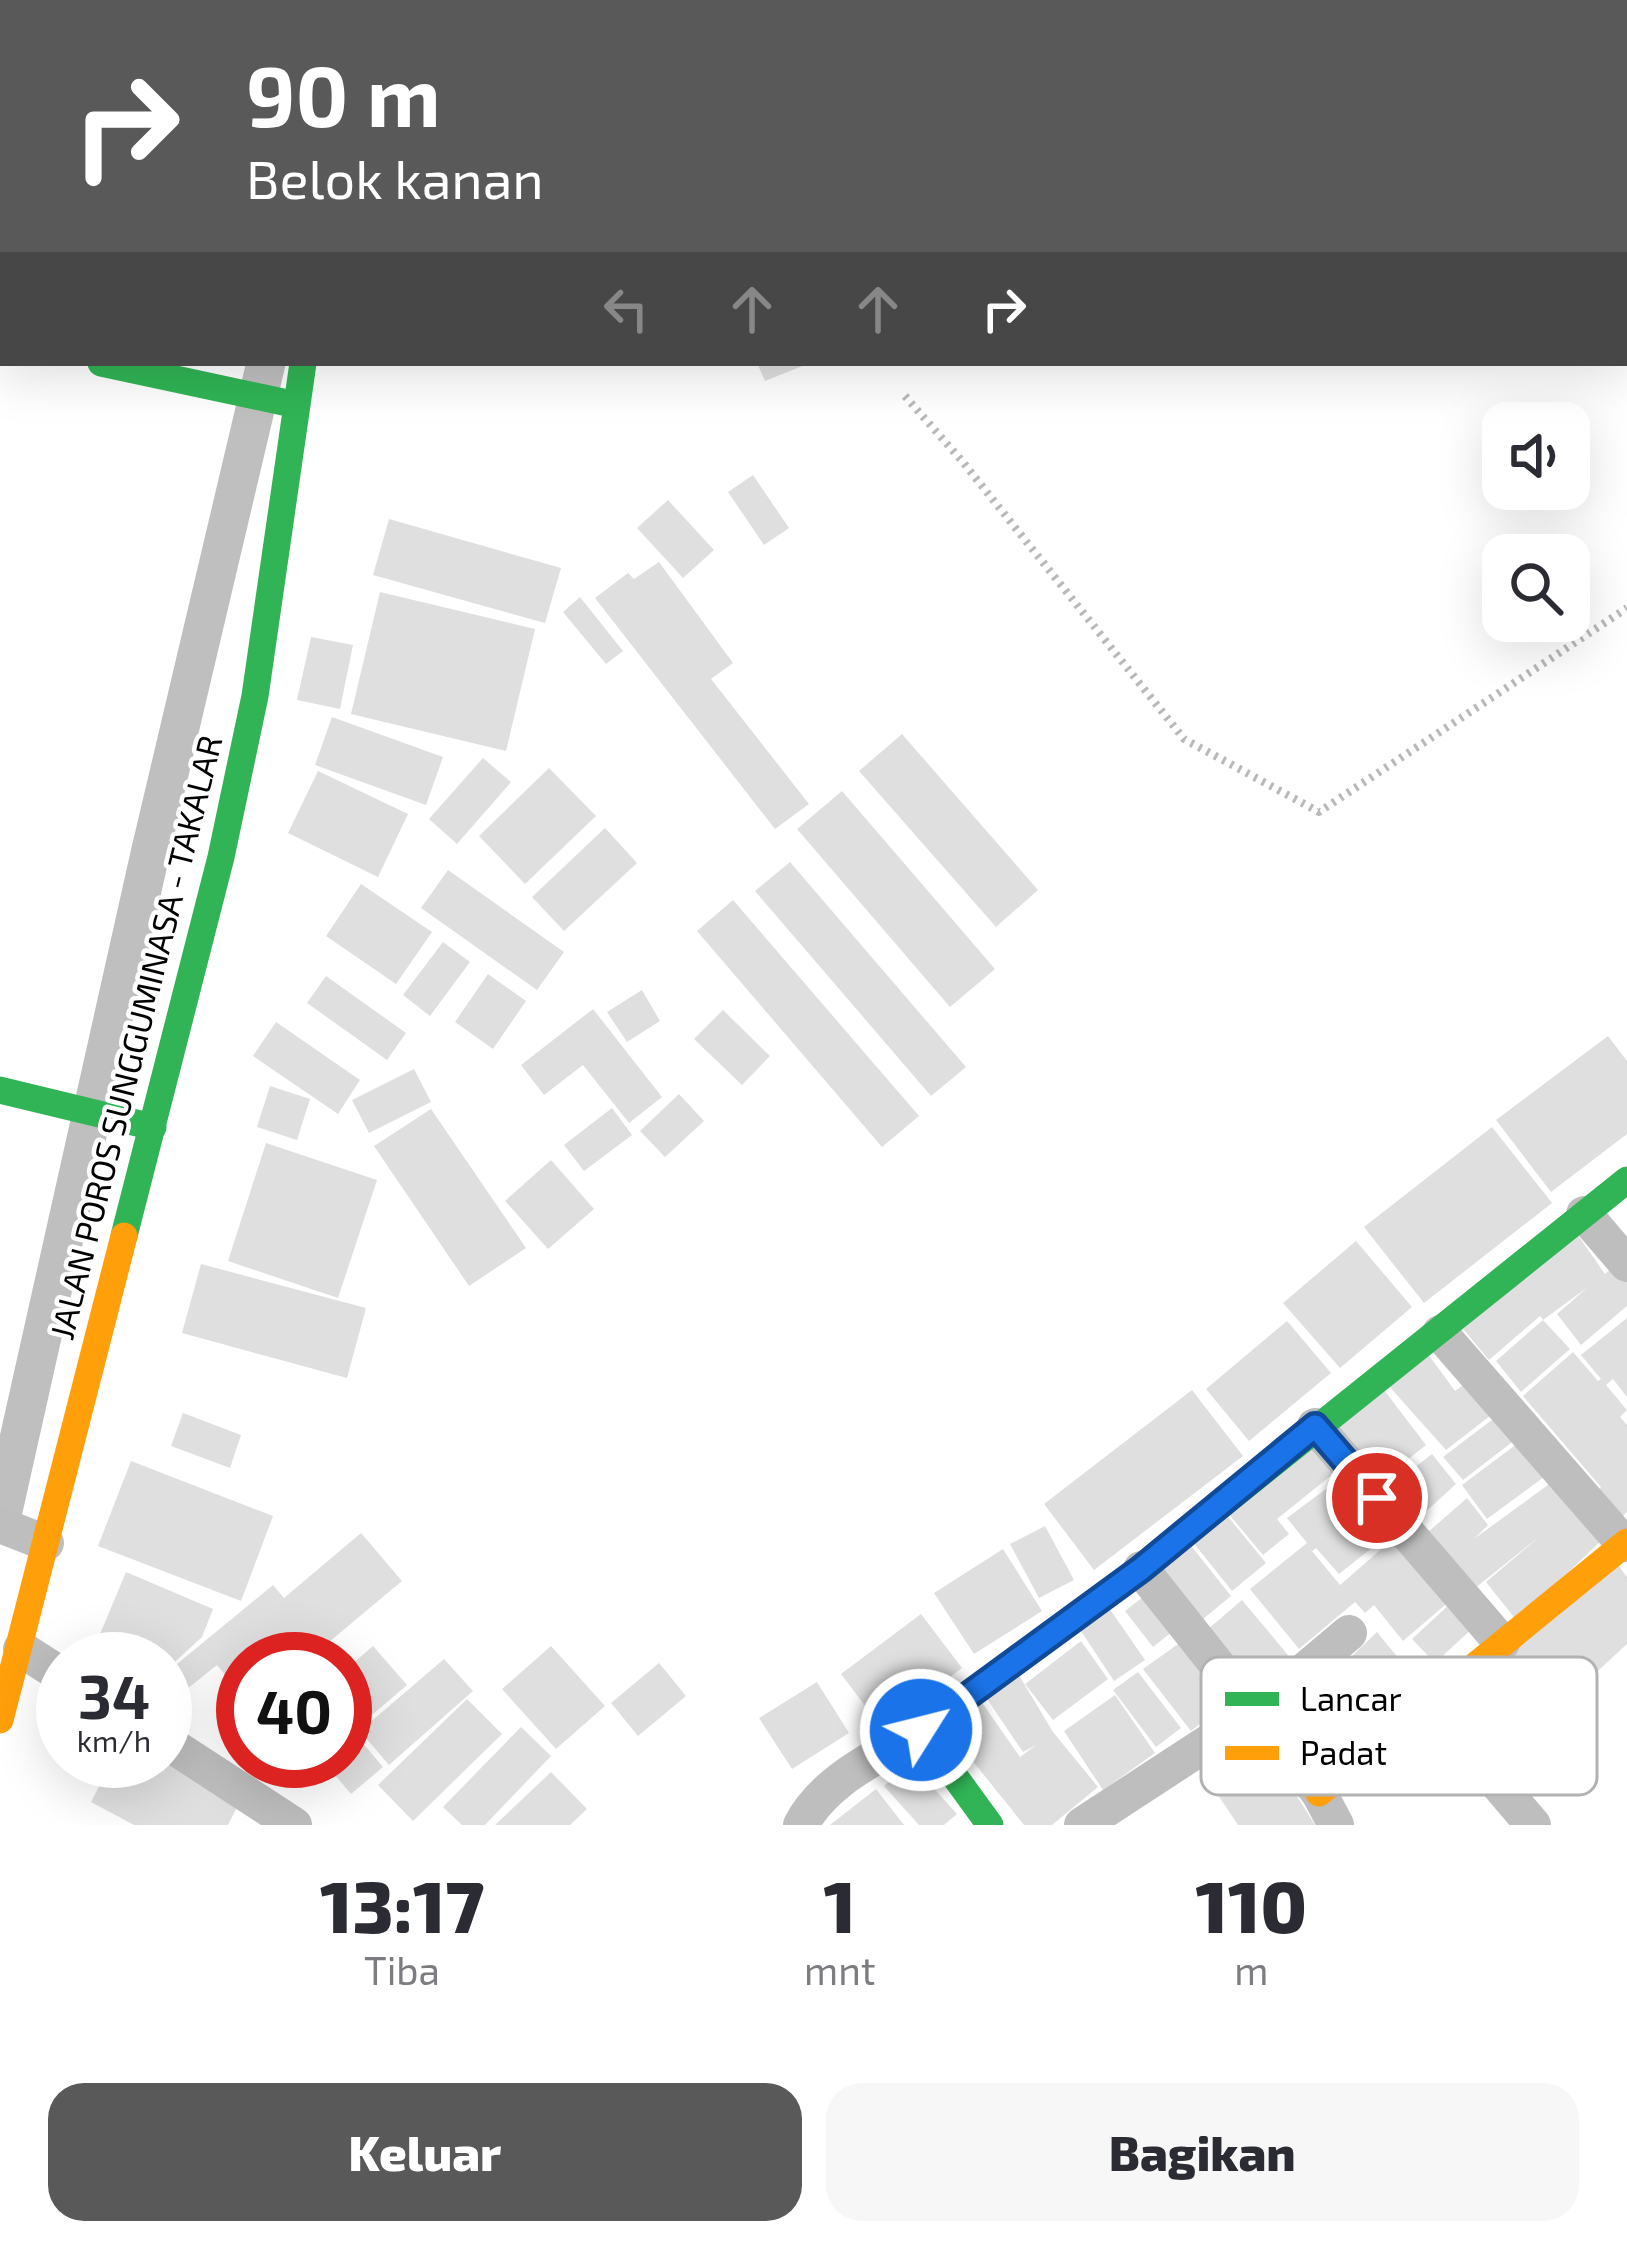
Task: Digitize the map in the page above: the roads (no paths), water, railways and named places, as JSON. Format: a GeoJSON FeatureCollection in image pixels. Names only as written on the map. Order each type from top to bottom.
{"type":"FeatureCollection","features":[{"type":"Feature","properties":{"kind":"main road"},"geometry":{"type":"LineString","coordinates":[[114,366],[297,405]]}},
{"type":"Feature","properties":{"kind":"main road","name":"JALAN POROS SUNGGUMINASA - TAKALAR"},"geometry":{"type":"LineString","coordinates":[[0,1720],[20,1649],[20,1547],[153,1127],[221,857],[255,696],[303,366]]}},
{"type":"Feature","properties":{"kind":"main road"},"geometry":{"type":"LineString","coordinates":[[0,1090],[153,1127]]}},
{"type":"Feature","properties":{"kind":"main road"},"geometry":{"type":"LineString","coordinates":[[990,1825],[921,1730],[1141,1569],[1627,1180]]}},
{"type":"Feature","properties":{"kind":"main road"},"geometry":{"type":"LineString","coordinates":[[1485,1657],[1626,1543]]}},
{"type":"Feature","properties":{"kind":"street"},"geometry":{"type":"LineString","coordinates":[[1584,1214],[1627,1264]]}},
{"type":"Feature","properties":{"kind":"street"},"geometry":{"type":"LineString","coordinates":[[1440,1333],[1626,1543]]}},
{"type":"Feature","properties":{"kind":"street"},"geometry":{"type":"LineString","coordinates":[[1315,1426],[1502,1643]]}},
{"type":"Feature","properties":{"kind":"street"},"geometry":{"type":"LineString","coordinates":[[1141,1569],[1211,1657]]}},
{"type":"Feature","properties":{"kind":"street"},"geometry":{"type":"LineString","coordinates":[[1320,1657],[1349,1633]]}},
{"type":"Feature","properties":{"kind":"street"},"geometry":{"type":"LineString","coordinates":[[20,1649],[36,1659]]}},
{"type":"Feature","properties":{"kind":"street"},"geometry":{"type":"LineString","coordinates":[[801,1825],[827,1789],[921,1730]]}},
{"type":"Feature","properties":{"kind":"street"},"geometry":{"type":"LineString","coordinates":[[1082,1825],[1201,1747]]}},
{"type":"Feature","properties":{"kind":"street"},"geometry":{"type":"LineString","coordinates":[[192,1759],[294,1825]]}},
{"type":"Feature","properties":{"kind":"street"},"geometry":{"type":"LineString","coordinates":[[1507,1795],[1533,1825]]}},
{"type":"Feature","properties":{"kind":"waterway"},"geometry":{"type":"LineString","coordinates":[[0,1524],[265,366]]}}]}
